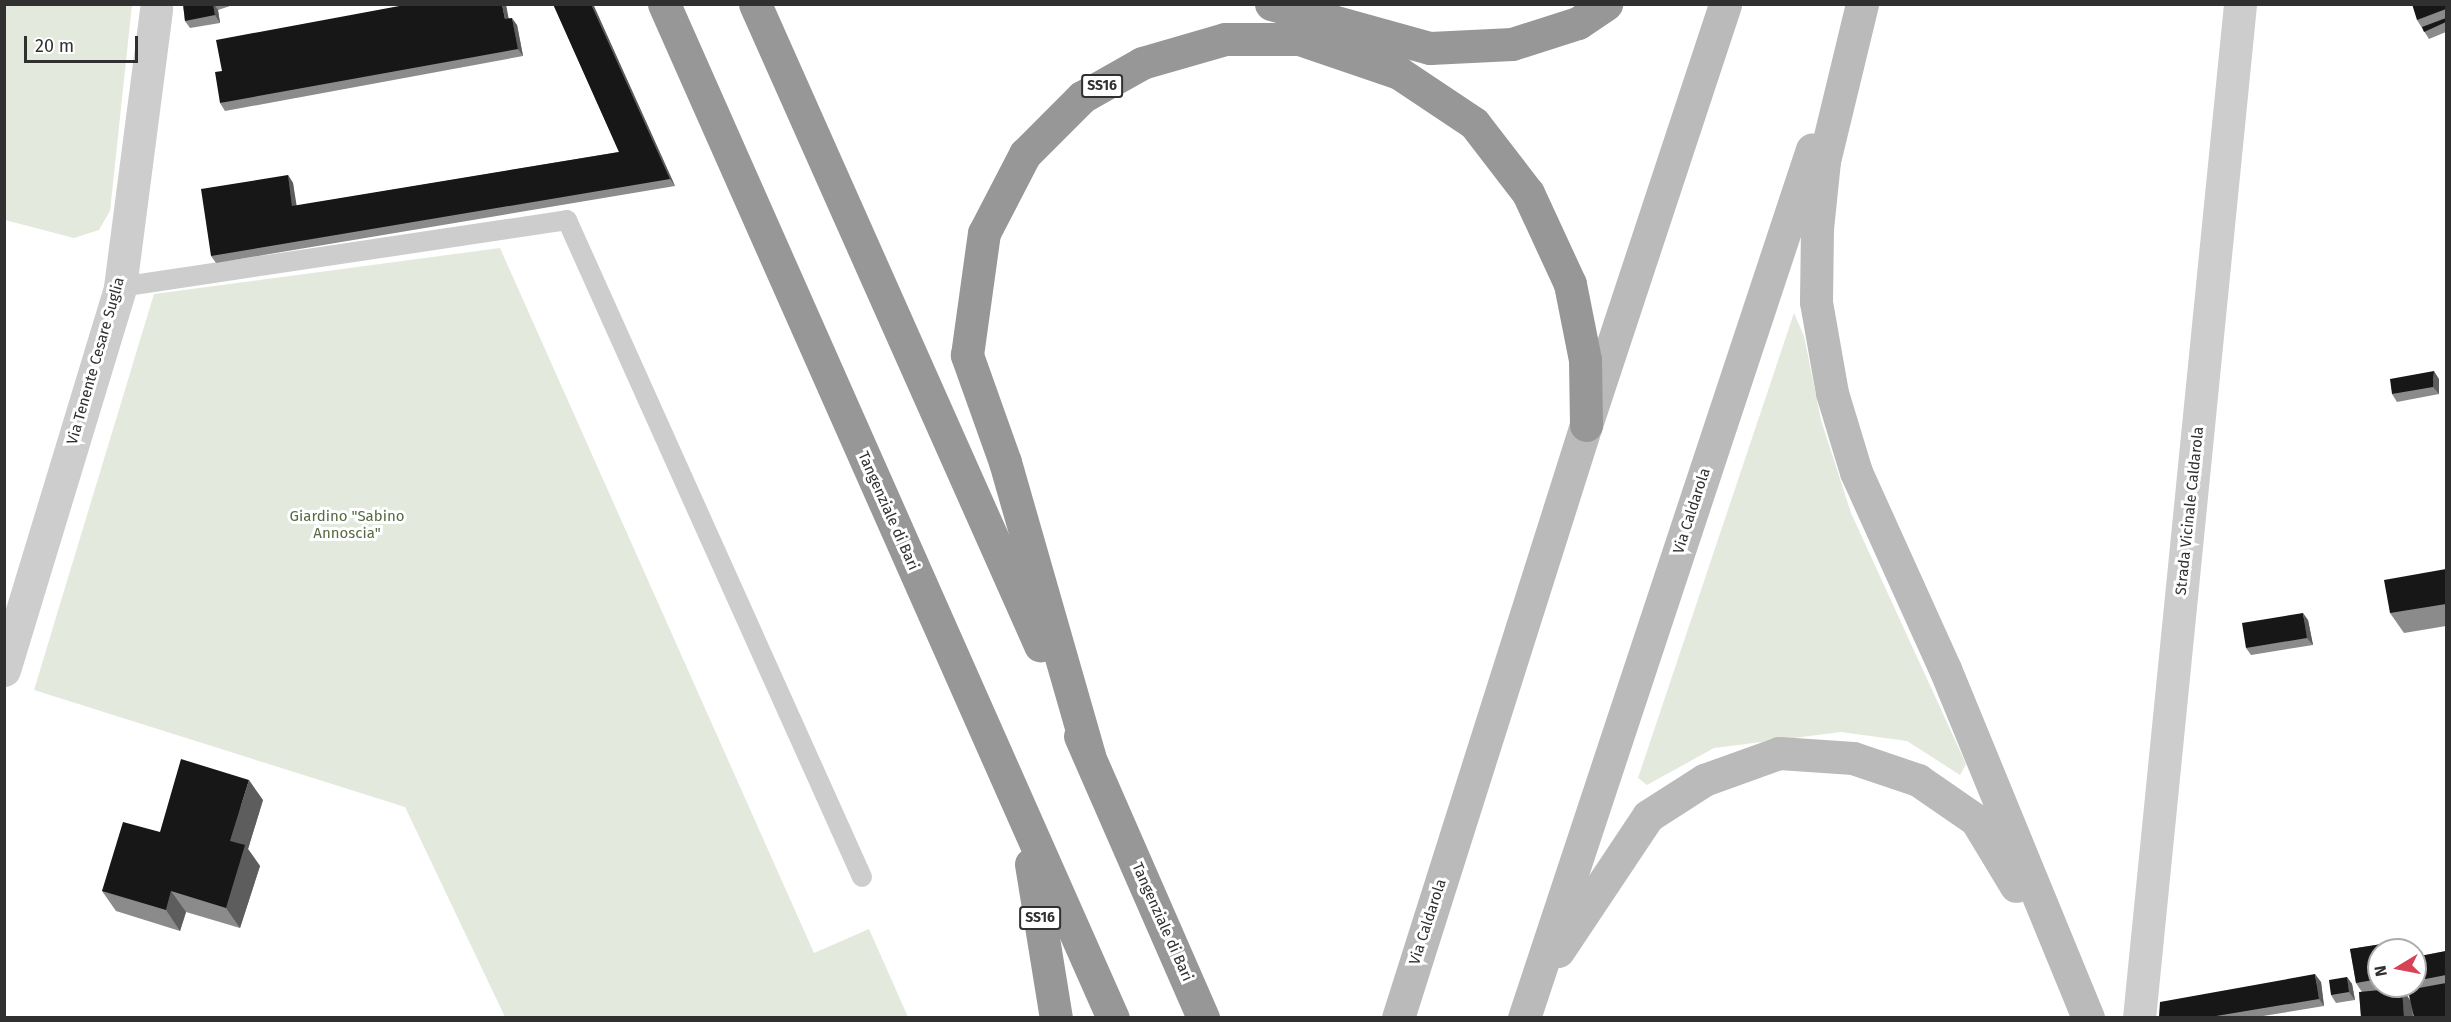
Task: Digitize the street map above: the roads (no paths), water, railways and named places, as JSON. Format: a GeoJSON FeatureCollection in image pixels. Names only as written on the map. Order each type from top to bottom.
{"type":"FeatureCollection","features":[{"type":"Feature","properties":{"kind":"highway","name":"Tangenziale di Bari"},"geometry":{"type":"LineString","coordinates":[[664,4],[1113,1017]]}},
{"type":"Feature","properties":{"kind":"highway","name":"Tangenziale di Bari"},"geometry":{"type":"LineString","coordinates":[[755,4],[1203,1017]]}},
{"type":"Feature","properties":{"kind":"highway"},"geometry":{"type":"LineString","coordinates":[[1271,4],[1430,48],[1512,44],[1578,23],[1606,4]]}},
{"type":"Feature","properties":{"kind":"highway","name":"SS16"},"geometry":{"type":"LineString","coordinates":[[1089,755],[1005,462],[967,355],[984,232],[1025,154],[1082,97],[1142,63],[1225,39],[1299,39],[1399,73],[1474,123],[1528,194],[1570,284],[1585,360],[1586,425]]}},
{"type":"Feature","properties":{"kind":"highway","name":"SS16"},"geometry":{"type":"LineString","coordinates":[[1024,818],[1056,1017]]}},
{"type":"Feature","properties":{"kind":"street","name":"Via Caldarola"},"geometry":{"type":"LineString","coordinates":[[1398,1017],[1586,425],[1725,4]]}},
{"type":"Feature","properties":{"kind":"street","name":"Via Caldarola"},"geometry":{"type":"LineString","coordinates":[[1528,1004],[1861,4]]}},
{"type":"Feature","properties":{"kind":"street"},"geometry":{"type":"LineString","coordinates":[[1861,4],[1824,161],[1817,229],[1816,302],[1832,393],[1856,472],[1945,669],[2088,1017]]}},
{"type":"Feature","properties":{"kind":"street","name":"Strada Vicinale Caldarola"},"geometry":{"type":"LineString","coordinates":[[2139,1017],[2240,4]]}},
{"type":"Feature","properties":{"kind":"street","name":"Via Tenente Cesare Suglia"},"geometry":{"type":"LineString","coordinates":[[4,670],[120,287],[156,6]]}},
{"type":"Feature","properties":{"kind":"street"},"geometry":{"type":"LineString","coordinates":[[1528,1004],[1648,816],[1704,780],[1779,753],[1853,758],[1918,780],[1976,820],[2070,977]]}},
{"type":"Feature","properties":{"kind":"lane"},"geometry":{"type":"LineString","coordinates":[[120,287],[567,220],[861,877]]}},
{"type":"Feature","properties":{"kind":"park label","name":"Giardino \"Sabino Annoscia\""},"geometry":{"type":"Point","coordinates":[347,524]}}]}
